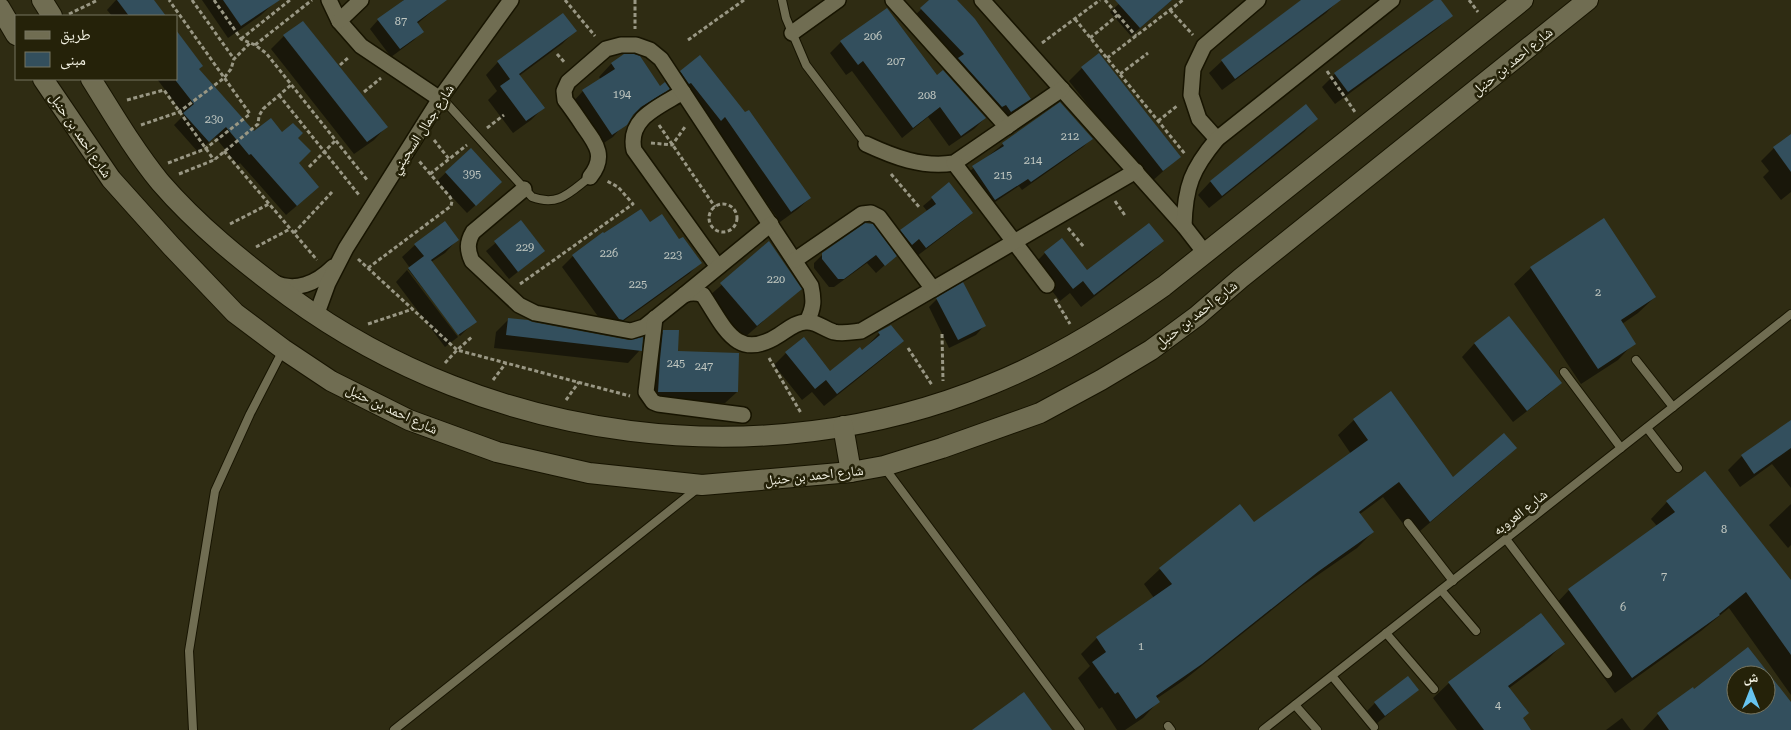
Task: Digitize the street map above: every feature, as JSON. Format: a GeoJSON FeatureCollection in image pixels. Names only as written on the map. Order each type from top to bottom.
{"type":"FeatureCollection","features":[{"type":"Feature","properties":{"kind":"street"},"geometry":{"type":"LineString","coordinates":[[42,0],[51,15]]}},
{"type":"Feature","properties":{"kind":"street"},"geometry":{"type":"LineString","coordinates":[[329,0],[339,21],[361,46],[441,98]]}},
{"type":"Feature","properties":{"kind":"street"},"geometry":{"type":"LineString","coordinates":[[339,21],[362,0]]}},
{"type":"Feature","properties":{"kind":"street","name":"شارع جمال السحيني"},"geometry":{"type":"LineString","coordinates":[[316,316],[333,267],[441,98],[511,0]]}},
{"type":"Feature","properties":{"kind":"street"},"geometry":{"type":"LineString","coordinates":[[792,32],[838,0]]}},
{"type":"Feature","properties":{"kind":"street"},"geometry":{"type":"LineString","coordinates":[[893,0],[1007,127]]}},
{"type":"Feature","properties":{"kind":"street"},"geometry":{"type":"LineString","coordinates":[[982,0],[1136,171],[1205,253]]}},
{"type":"Feature","properties":{"kind":"street"},"geometry":{"type":"LineString","coordinates":[[1217,139],[1199,119],[1191,95],[1193,69],[1204,46],[1258,0]]}},
{"type":"Feature","properties":{"kind":"street"},"geometry":{"type":"LineString","coordinates":[[92,80],[155,175],[210,234],[267,280],[316,316],[387,357],[432,378],[480,397],[554,418],[618,430],[682,436],[747,437],[843,426],[944,402],[1006,378],[1081,341],[1123,315],[1205,253],[1524,0]]}},
{"type":"Feature","properties":{"kind":"street","name":"شارع احمد بن حنبل"},"geometry":{"type":"LineString","coordinates":[[44,80],[111,178],[172,247],[235,313],[283,349],[331,381],[409,420],[497,452],[589,473],[702,485],[851,472],[884,466],[969,439],[1040,413],[1101,380],[1151,350],[1197,316],[1588,0]]}},
{"type":"Feature","properties":{"kind":"street"},"geometry":{"type":"LineString","coordinates":[[1184,226],[1185,202],[1190,179],[1201,158],[1217,139],[1390,1]]}},
{"type":"Feature","properties":{"kind":"street"},"geometry":{"type":"LineString","coordinates":[[0,8],[15,33]]}},
{"type":"Feature","properties":{"kind":"street"},"geometry":{"type":"LineString","coordinates":[[590,177],[596,170],[599,152],[596,143],[565,100],[564,90],[568,82],[606,49],[621,45],[636,45],[650,50],[661,59],[811,286],[814,298],[813,310],[808,321]]}},
{"type":"Feature","properties":{"kind":"street"},"geometry":{"type":"LineString","coordinates":[[866,144],[894,157],[917,162],[942,165],[954,163],[1062,89]]}},
{"type":"Feature","properties":{"kind":"street"},"geometry":{"type":"LineString","coordinates":[[682,92],[637,124],[633,132],[632,142],[634,150],[718,267]]}},
{"type":"Feature","properties":{"kind":"street"},"geometry":{"type":"LineString","coordinates":[[954,163],[1047,285]]}},
{"type":"Feature","properties":{"kind":"street"},"geometry":{"type":"LineString","coordinates":[[684,294],[693,292],[703,295],[734,340],[742,344],[761,345],[800,322],[808,321],[835,332],[861,331],[1136,171]]}},
{"type":"Feature","properties":{"kind":"street"},"geometry":{"type":"LineString","coordinates":[[524,190],[473,232],[469,238],[469,254],[472,261],[519,306],[535,313],[625,331],[638,330],[644,327],[771,224]]}},
{"type":"Feature","properties":{"kind":"street"},"geometry":{"type":"LineString","coordinates":[[795,260],[862,214],[871,213],[879,217],[933,289]]}},
{"type":"Feature","properties":{"kind":"street"},"geometry":{"type":"LineString","coordinates":[[267,280],[276,284],[297,287],[314,282],[333,267]]}},
{"type":"Feature","properties":{"kind":"street"},"geometry":{"type":"LineString","coordinates":[[655,318],[646,392],[653,402],[744,415]]}},
{"type":"Feature","properties":{"kind":"street"},"geometry":{"type":"LineString","coordinates":[[843,426],[851,472]]}},
{"type":"Feature","properties":{"kind":"lane"},"geometry":{"type":"LineString","coordinates":[[782,0],[786,18],[806,65],[866,144]]}},
{"type":"Feature","properties":{"kind":"lane"},"geometry":{"type":"LineString","coordinates":[[441,98],[532,197],[552,201],[562,198],[590,177]]}},
{"type":"Feature","properties":{"kind":"lane","name":"شارع العروبه"},"geometry":{"type":"LineString","coordinates":[[1263,730],[1791,314]]}},
{"type":"Feature","properties":{"kind":"lane"},"geometry":{"type":"LineString","coordinates":[[193,730],[189,651],[215,491],[250,414],[283,349]]}},
{"type":"Feature","properties":{"kind":"lane"},"geometry":{"type":"LineString","coordinates":[[1636,360],[1673,407]]}},
{"type":"Feature","properties":{"kind":"lane"},"geometry":{"type":"LineString","coordinates":[[1564,372],[1621,448]]}},
{"type":"Feature","properties":{"kind":"lane"},"geometry":{"type":"LineString","coordinates":[[1647,428],[1678,468]]}},
{"type":"Feature","properties":{"kind":"lane"},"geometry":{"type":"LineString","coordinates":[[884,466],[1080,730]]}},
{"type":"Feature","properties":{"kind":"lane"},"geometry":{"type":"LineString","coordinates":[[394,730],[702,485]]}},
{"type":"Feature","properties":{"kind":"lane"},"geometry":{"type":"LineString","coordinates":[[1408,523],[1453,581]]}},
{"type":"Feature","properties":{"kind":"lane"},"geometry":{"type":"LineString","coordinates":[[1506,539],[1608,674]]}},
{"type":"Feature","properties":{"kind":"lane"},"geometry":{"type":"LineString","coordinates":[[1441,590],[1476,631]]}},
{"type":"Feature","properties":{"kind":"lane"},"geometry":{"type":"LineString","coordinates":[[1386,633],[1434,689]]}},
{"type":"Feature","properties":{"kind":"lane"},"geometry":{"type":"LineString","coordinates":[[1332,676],[1374,727]]}},
{"type":"Feature","properties":{"kind":"lane"},"geometry":{"type":"LineString","coordinates":[[1296,705],[1317,730]]}},
{"type":"Feature","properties":{"kind":"path"},"geometry":{"type":"LineString","coordinates":[[66,15],[98,0]]}},
{"type":"Feature","properties":{"kind":"path"},"geometry":{"type":"LineString","coordinates":[[155,175],[205,149],[250,114],[169,0]]}},
{"type":"Feature","properties":{"kind":"path"},"geometry":{"type":"LineString","coordinates":[[192,0],[234,59]]}},
{"type":"Feature","properties":{"kind":"path"},"geometry":{"type":"LineString","coordinates":[[214,0],[241,39],[266,52],[379,195]]}},
{"type":"Feature","properties":{"kind":"path"},"geometry":{"type":"LineString","coordinates":[[241,39],[290,0]]}},
{"type":"Feature","properties":{"kind":"path"},"geometry":{"type":"LineString","coordinates":[[255,45],[312,0]]}},
{"type":"Feature","properties":{"kind":"path"},"geometry":{"type":"LineString","coordinates":[[565,0],[606,49]]}},
{"type":"Feature","properties":{"kind":"path"},"geometry":{"type":"LineString","coordinates":[[635,0],[636,45]]}},
{"type":"Feature","properties":{"kind":"path"},"geometry":{"type":"LineString","coordinates":[[688,40],[744,0]]}},
{"type":"Feature","properties":{"kind":"path"},"geometry":{"type":"LineString","coordinates":[[1029,52],[1100,0]]}},
{"type":"Feature","properties":{"kind":"path"},"geometry":{"type":"LineString","coordinates":[[1105,0],[1136,36]]}},
{"type":"Feature","properties":{"kind":"path"},"geometry":{"type":"LineString","coordinates":[[1107,58],[1183,0]]}},
{"type":"Feature","properties":{"kind":"path"},"geometry":{"type":"LineString","coordinates":[[1170,10],[1204,46]]}},
{"type":"Feature","properties":{"kind":"path"},"geometry":{"type":"LineString","coordinates":[[1090,38],[1118,16]]}},
{"type":"Feature","properties":{"kind":"path"},"geometry":{"type":"LineString","coordinates":[[1074,19],[1196,168]]}},
{"type":"Feature","properties":{"kind":"path"},"geometry":{"type":"LineString","coordinates":[[124,131],[179,112],[224,78],[231,69],[234,59],[251,43]]}},
{"type":"Feature","properties":{"kind":"path"},"geometry":{"type":"LineString","coordinates":[[1120,74],[1148,53]]}},
{"type":"Feature","properties":{"kind":"path"},"geometry":{"type":"LineString","coordinates":[[1319,58],[1365,126]]}},
{"type":"Feature","properties":{"kind":"path"},"geometry":{"type":"LineString","coordinates":[[155,175],[214,160],[258,124],[259,116],[263,109],[292,84]]}},
{"type":"Feature","properties":{"kind":"path"},"geometry":{"type":"LineString","coordinates":[[108,106],[164,90],[214,160]]}},
{"type":"Feature","properties":{"kind":"path"},"geometry":{"type":"LineString","coordinates":[[279,95],[371,209]]}},
{"type":"Feature","properties":{"kind":"path"},"geometry":{"type":"LineString","coordinates":[[1158,121],[1191,95]]}},
{"type":"Feature","properties":{"kind":"path"},"geometry":{"type":"LineString","coordinates":[[650,113],[715,207]]}},
{"type":"Feature","properties":{"kind":"path"},"geometry":{"type":"LineString","coordinates":[[672,145],[696,113]]}},
{"type":"Feature","properties":{"kind":"path"},"geometry":{"type":"LineString","coordinates":[[423,126],[449,159]]}},
{"type":"Feature","properties":{"kind":"path"},"geometry":{"type":"LineString","coordinates":[[310,167],[336,140]]}},
{"type":"Feature","properties":{"kind":"path"},"geometry":{"type":"LineString","coordinates":[[632,142],[672,145]]}},
{"type":"Feature","properties":{"kind":"path"},"geometry":{"type":"LineString","coordinates":[[368,268],[451,206],[452,201],[450,197],[408,149]]}},
{"type":"Feature","properties":{"kind":"path"},"geometry":{"type":"LineString","coordinates":[[224,152],[290,229],[333,267]]}},
{"type":"Feature","properties":{"kind":"path"},"geometry":{"type":"LineString","coordinates":[[890,172],[920,208]]}},
{"type":"Feature","properties":{"kind":"path"},"geometry":{"type":"LineString","coordinates":[[505,294],[633,204],[618,187],[605,180],[590,177]]}},
{"type":"Feature","properties":{"kind":"path"},"geometry":{"type":"LineString","coordinates":[[294,233],[332,192]]}},
{"type":"Feature","properties":{"kind":"path"},"geometry":{"type":"LineString","coordinates":[[210,234],[269,204]]}},
{"type":"Feature","properties":{"kind":"path"},"geometry":{"type":"LineString","coordinates":[[724,204],[734,210],[737,215],[737,221],[734,227],[723,231],[717,230],[712,226],[710,214],[715,207],[724,204]]}},
{"type":"Feature","properties":{"kind":"path"},"geometry":{"type":"LineString","coordinates":[[1058,216],[1084,248]]}},
{"type":"Feature","properties":{"kind":"path"},"geometry":{"type":"LineString","coordinates":[[238,257],[290,229]]}},
{"type":"Feature","properties":{"kind":"path"},"geometry":{"type":"LineString","coordinates":[[346,248],[457,350],[653,402]]}},
{"type":"Feature","properties":{"kind":"path"},"geometry":{"type":"LineString","coordinates":[[1047,285],[1081,341]]}},
{"type":"Feature","properties":{"kind":"path"},"geometry":{"type":"LineString","coordinates":[[343,333],[413,309]]}},
{"type":"Feature","properties":{"kind":"path"},"geometry":{"type":"LineString","coordinates":[[942,334],[944,402]]}},
{"type":"Feature","properties":{"kind":"path"},"geometry":{"type":"LineString","coordinates":[[432,378],[457,350],[473,336]]}},
{"type":"Feature","properties":{"kind":"path"},"geometry":{"type":"LineString","coordinates":[[761,345],[812,431]]}},
{"type":"Feature","properties":{"kind":"path"},"geometry":{"type":"LineString","coordinates":[[908,348],[944,402]]}},
{"type":"Feature","properties":{"kind":"building"},"geometry":{"type":"Polygon","coordinates":[[[117,0],[154,0],[165,15],[128,15],[117,0]]]}},
{"type":"Feature","properties":{"kind":"building"},"geometry":{"type":"Polygon","coordinates":[[[223,0],[280,0],[241,26],[223,0]]]}},
{"type":"Feature","properties":{"kind":"building"},"geometry":{"type":"Polygon","coordinates":[[[404,0],[447,0],[417,22],[424,32],[400,49],[377,19],[404,0]]]}},
{"type":"Feature","properties":{"kind":"building"},"geometry":{"type":"Polygon","coordinates":[[[929,0],[957,0],[975,19],[1031,99],[1011,112],[1006,105],[1002,107],[958,58],[964,54],[920,8],[929,0]]]}},
{"type":"Feature","properties":{"kind":"building"},"geometry":{"type":"Polygon","coordinates":[[[1115,0],[1172,0],[1140,28],[1115,0]]]}},
{"type":"Feature","properties":{"kind":"building"},"geometry":{"type":"Polygon","coordinates":[[[1301,0],[1341,0],[1235,79],[1221,60],[1301,0]]]}},
{"type":"Feature","properties":{"kind":"building"},"geometry":{"type":"Polygon","coordinates":[[[1434,0],[1441,0],[1453,16],[1348,92],[1334,73],[1434,0]]]}},
{"type":"Feature","properties":{"kind":"building"},"geometry":{"type":"Polygon","coordinates":[[[887,8],[937,75],[943,70],[986,118],[961,136],[940,107],[913,128],[863,61],[858,65],[840,41],[887,8]]]}},
{"type":"Feature","properties":{"kind":"building"},"geometry":{"type":"Polygon","coordinates":[[[563,13],[577,31],[519,74],[545,108],[526,121],[500,86],[510,79],[497,61],[563,13]]]}},
{"type":"Feature","properties":{"kind":"building"},"geometry":{"type":"Polygon","coordinates":[[[303,21],[388,127],[367,142],[283,35],[303,21]]]}},
{"type":"Feature","properties":{"kind":"building"},"geometry":{"type":"Polygon","coordinates":[[[178,33],[203,66],[199,69],[254,131],[271,118],[282,132],[293,123],[303,133],[298,138],[311,151],[299,163],[319,187],[297,206],[251,154],[249,155],[226,127],[209,142],[183,113],[194,104],[176,81],[178,80],[178,33]]]}},
{"type":"Feature","properties":{"kind":"building"},"geometry":{"type":"Polygon","coordinates":[[[1099,53],[1181,157],[1163,171],[1081,67],[1099,53]]]}},
{"type":"Feature","properties":{"kind":"building"},"geometry":{"type":"Polygon","coordinates":[[[624,54],[640,56],[660,86],[665,82],[670,89],[641,107],[627,125],[612,135],[582,90],[615,69],[611,63],[624,54]]]}},
{"type":"Feature","properties":{"kind":"building"},"geometry":{"type":"Polygon","coordinates":[[[700,55],[745,112],[749,110],[811,198],[791,212],[725,117],[721,121],[680,71],[700,55]]]}},
{"type":"Feature","properties":{"kind":"building"},"geometry":{"type":"Polygon","coordinates":[[[1060,102],[1093,139],[1031,182],[1028,179],[995,200],[972,166],[1004,146],[1002,143],[1060,102]]]}},
{"type":"Feature","properties":{"kind":"building"},"geometry":{"type":"Polygon","coordinates":[[[1306,104],[1318,119],[1222,196],[1210,181],[1306,104]]]}},
{"type":"Feature","properties":{"kind":"building"},"geometry":{"type":"Polygon","coordinates":[[[1791,134],[1791,172],[1773,147],[1791,134]]]}},
{"type":"Feature","properties":{"kind":"building"},"geometry":{"type":"Polygon","coordinates":[[[471,148],[502,182],[476,206],[445,172],[471,148]]]}},
{"type":"Feature","properties":{"kind":"building"},"geometry":{"type":"Polygon","coordinates":[[[949,182],[973,213],[926,248],[919,239],[912,245],[900,230],[936,204],[931,197],[949,182]]]}},
{"type":"Feature","properties":{"kind":"building"},"geometry":{"type":"Polygon","coordinates":[[[641,209],[650,222],[662,214],[679,239],[683,237],[702,263],[623,320],[619,319],[572,255],[603,232],[641,209]]]}},
{"type":"Feature","properties":{"kind":"building"},"geometry":{"type":"Polygon","coordinates":[[[1604,218],[1656,297],[1621,320],[1636,344],[1598,369],[1530,267],[1604,218]]]}},
{"type":"Feature","properties":{"kind":"building"},"geometry":{"type":"Polygon","coordinates":[[[521,220],[545,251],[518,272],[494,241],[521,220]]]}},
{"type":"Feature","properties":{"kind":"building"},"geometry":{"type":"Polygon","coordinates":[[[445,221],[459,240],[431,260],[477,322],[458,335],[408,268],[424,256],[414,244],[445,221]]]}},
{"type":"Feature","properties":{"kind":"building"},"geometry":{"type":"Polygon","coordinates":[[[865,223],[873,224],[897,256],[885,266],[876,255],[844,279],[838,279],[822,259],[822,253],[865,223]]]}},
{"type":"Feature","properties":{"kind":"building"},"geometry":{"type":"Polygon","coordinates":[[[1149,223],[1164,241],[1094,295],[1083,281],[1073,289],[1044,252],[1062,238],[1087,270],[1149,223]]]}},
{"type":"Feature","properties":{"kind":"building"},"geometry":{"type":"Polygon","coordinates":[[[769,241],[802,289],[757,326],[720,283],[769,241]]]}},
{"type":"Feature","properties":{"kind":"building"},"geometry":{"type":"Polygon","coordinates":[[[963,282],[986,326],[958,340],[936,298],[963,282]]]}},
{"type":"Feature","properties":{"kind":"building"},"geometry":{"type":"Polygon","coordinates":[[[1509,316],[1562,383],[1527,411],[1474,343],[1509,316]]]}},
{"type":"Feature","properties":{"kind":"building"},"geometry":{"type":"Polygon","coordinates":[[[508,318],[528,320],[629,340],[643,337],[642,351],[506,335],[508,318]]]}},
{"type":"Feature","properties":{"kind":"building"},"geometry":{"type":"Polygon","coordinates":[[[891,325],[904,341],[837,394],[826,380],[815,389],[785,352],[804,337],[830,371],[860,347],[862,350],[880,335],[878,332],[891,325]]]}},
{"type":"Feature","properties":{"kind":"building"},"geometry":{"type":"Polygon","coordinates":[[[663,330],[679,330],[678,351],[739,353],[738,392],[658,392],[663,330]]]}},
{"type":"Feature","properties":{"kind":"building"},"geometry":{"type":"Polygon","coordinates":[[[1391,391],[1453,477],[1504,433],[1517,448],[1430,522],[1399,482],[1359,512],[1374,532],[1319,571],[1202,664],[1156,696],[1160,702],[1136,719],[1118,692],[1115,694],[1092,662],[1106,652],[1096,637],[1172,584],[1159,568],[1240,504],[1254,522],[1368,440],[1353,419],[1391,391]]]}},
{"type":"Feature","properties":{"kind":"building"},"geometry":{"type":"Polygon","coordinates":[[[1791,420],[1791,448],[1754,474],[1741,455],[1791,420]]]}},
{"type":"Feature","properties":{"kind":"building"},"geometry":{"type":"Polygon","coordinates":[[[1705,471],[1791,580],[1791,655],[1746,592],[1720,615],[1632,678],[1568,589],[1675,512],[1666,501],[1705,471]]]}},
{"type":"Feature","properties":{"kind":"building"},"geometry":{"type":"Polygon","coordinates":[[[1541,613],[1565,644],[1508,686],[1529,713],[1523,718],[1531,730],[1484,730],[1448,682],[1541,613]]]}},
{"type":"Feature","properties":{"kind":"building"},"geometry":{"type":"Polygon","coordinates":[[[1748,647],[1762,665],[1726,665],[1726,715],[1776,715],[1776,683],[1791,702],[1791,730],[1669,730],[1657,713],[1693,687],[1694,689],[1748,647]]]}},
{"type":"Feature","properties":{"kind":"building"},"geometry":{"type":"Polygon","coordinates":[[[1408,676],[1419,690],[1385,716],[1374,702],[1408,676]]]}},
{"type":"Feature","properties":{"kind":"building"},"geometry":{"type":"Polygon","coordinates":[[[1024,692],[1052,730],[972,730],[1024,692]]]}}]}
